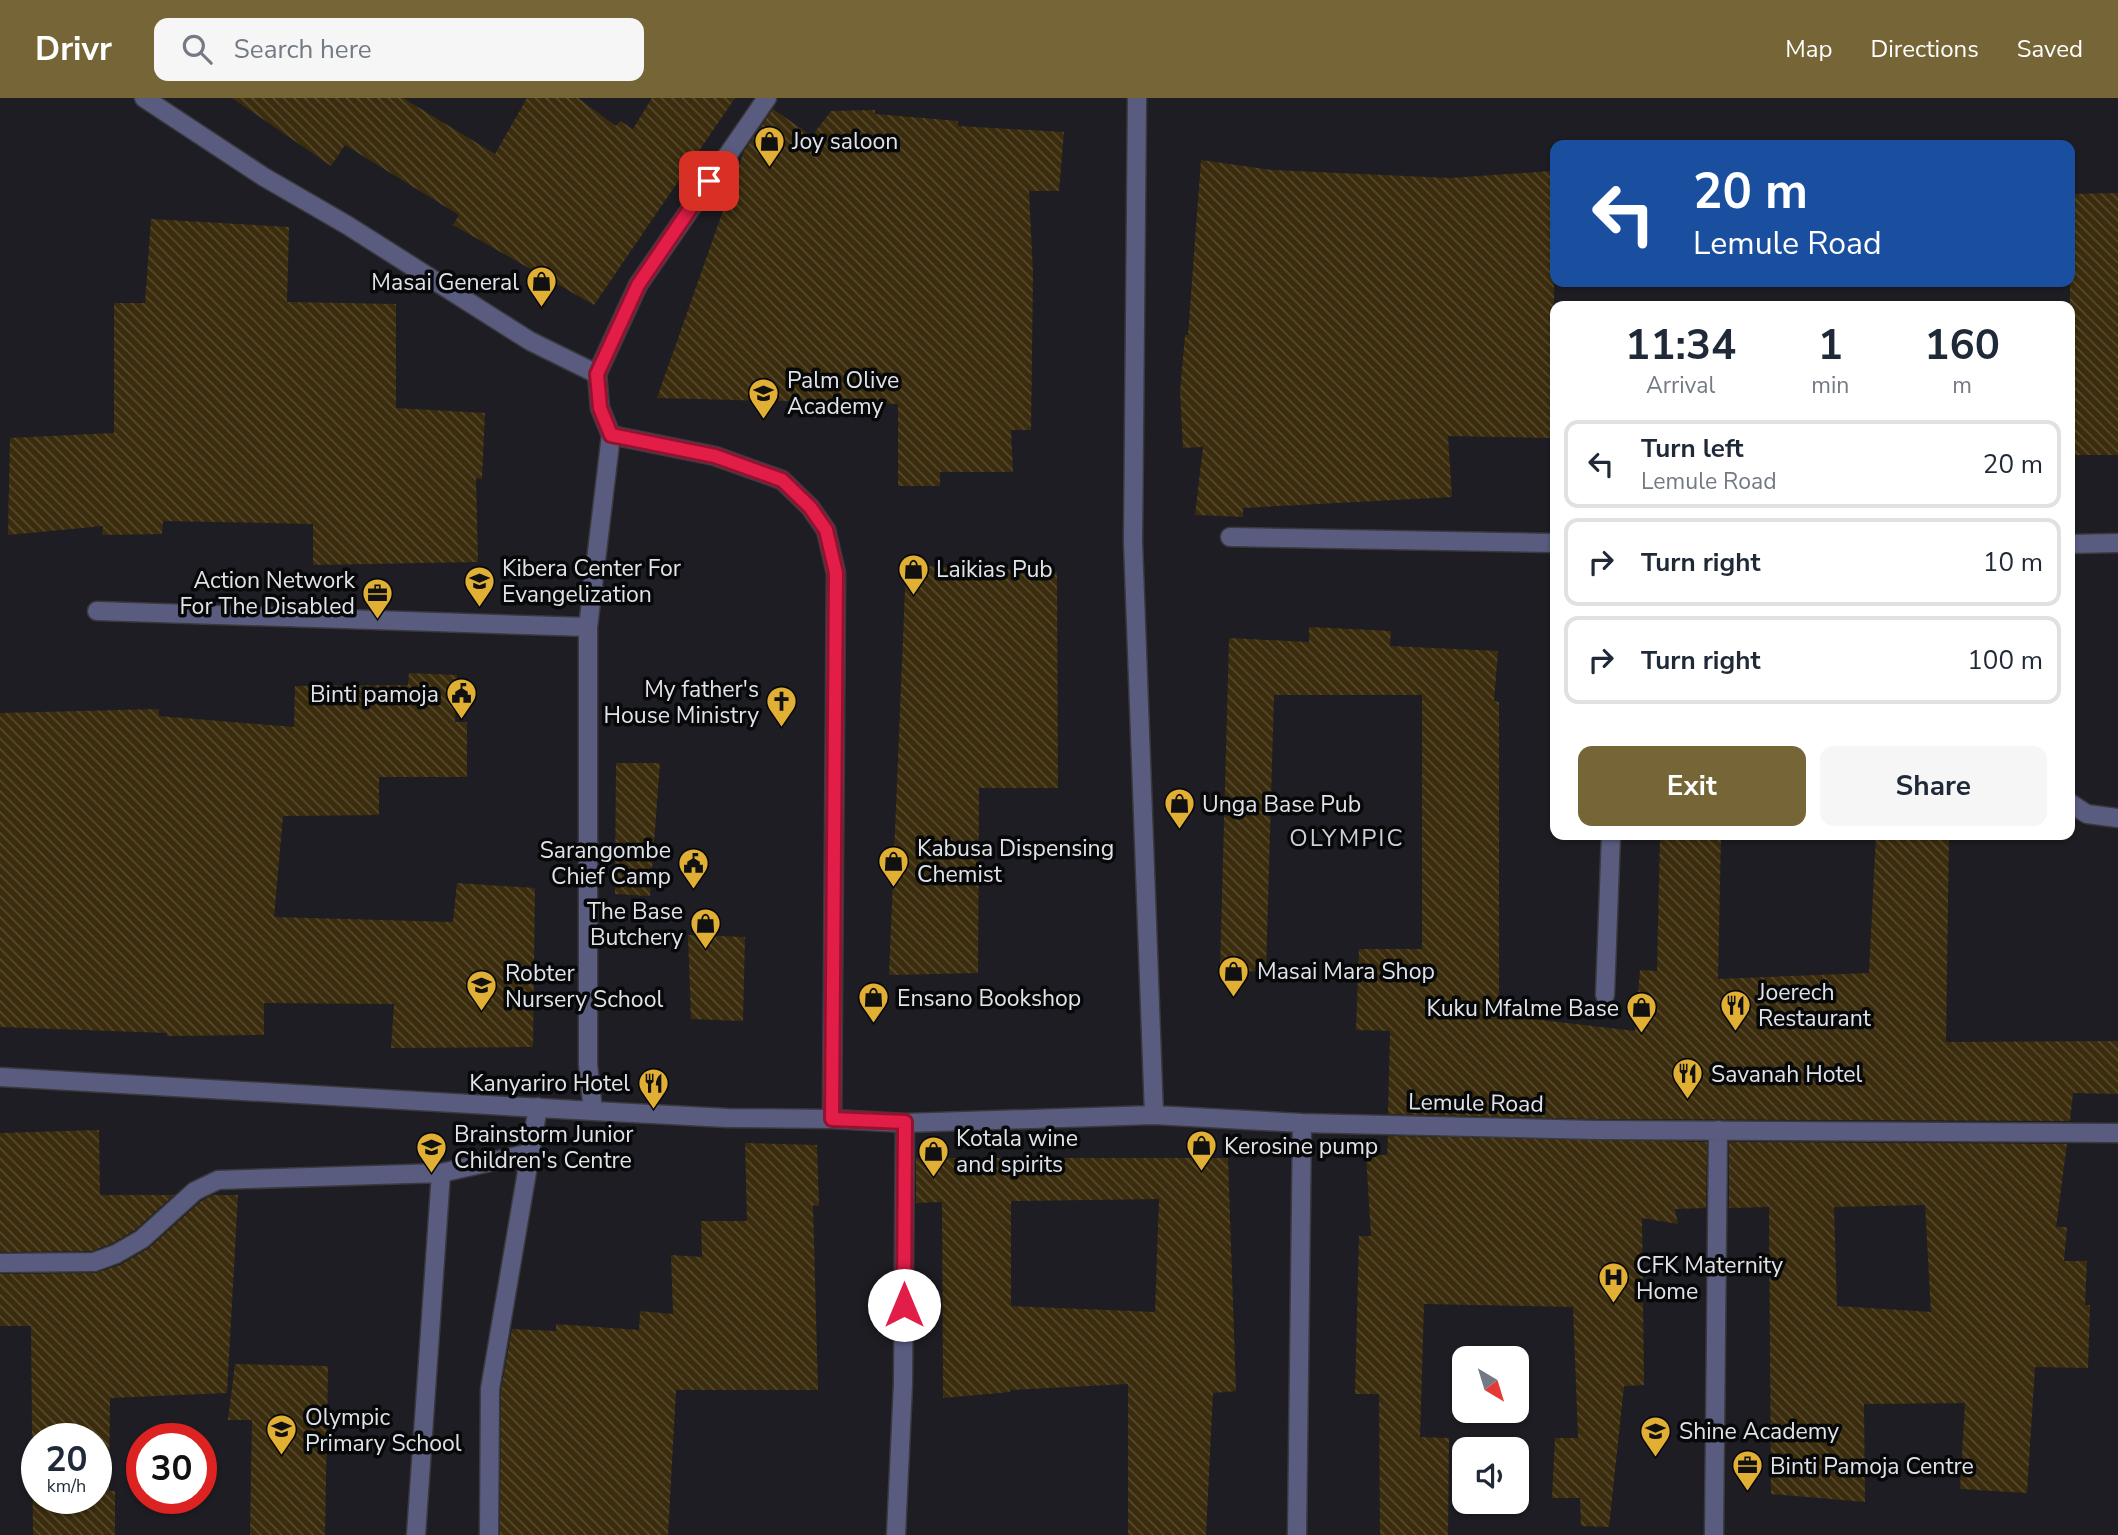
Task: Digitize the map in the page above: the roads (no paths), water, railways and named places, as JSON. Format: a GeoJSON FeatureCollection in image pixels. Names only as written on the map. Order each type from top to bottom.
{"type":"FeatureCollection","features":[{"type":"Feature","properties":{"kind":"street"},"geometry":{"type":"LineString","coordinates":[[144,98],[264,177],[382,246],[530,341],[597,374]]}},
{"type":"Feature","properties":{"kind":"street"},"geometry":{"type":"LineString","coordinates":[[593,1111],[588,1051],[588,627],[611,435],[600,408],[597,374],[638,285],[767,98]]}},
{"type":"Feature","properties":{"kind":"street"},"geometry":{"type":"LineString","coordinates":[[1137,98],[1133,542],[1154,1115]]}},
{"type":"Feature","properties":{"kind":"street"},"geometry":{"type":"LineString","coordinates":[[611,435],[715,456],[782,480],[810,507],[826,530],[836,573],[832,1119]]}},
{"type":"Feature","properties":{"kind":"street"},"geometry":{"type":"LineString","coordinates":[[1230,537],[1550,543]]}},
{"type":"Feature","properties":{"kind":"street"},"geometry":{"type":"LineString","coordinates":[[2075,544],[2118,542]]}},
{"type":"Feature","properties":{"kind":"street"},"geometry":{"type":"LineString","coordinates":[[97,611],[588,627]]}},
{"type":"Feature","properties":{"kind":"street"},"geometry":{"type":"LineString","coordinates":[[2075,806],[2087,814],[2118,818]]}},
{"type":"Feature","properties":{"kind":"street"},"geometry":{"type":"LineString","coordinates":[[1605,995],[1611,840]]}},
{"type":"Feature","properties":{"kind":"street","name":"Lemule Road"},"geometry":{"type":"LineString","coordinates":[[0,1077],[714,1118],[905,1122],[1154,1115],[1301,1123],[2118,1133]]}},
{"type":"Feature","properties":{"kind":"street"},"geometry":{"type":"LineString","coordinates":[[489,1535],[490,1389],[538,1107]]}},
{"type":"Feature","properties":{"kind":"street"},"geometry":{"type":"LineString","coordinates":[[896,1535],[903,1384],[905,1122]]}},
{"type":"Feature","properties":{"kind":"street"},"geometry":{"type":"LineString","coordinates":[[1297,1535],[1301,1123]]}},
{"type":"Feature","properties":{"kind":"street"},"geometry":{"type":"LineString","coordinates":[[1714,1535],[1718,1130]]}},
{"type":"Feature","properties":{"kind":"street"},"geometry":{"type":"LineString","coordinates":[[0,1263],[94,1262],[116,1254],[142,1239],[195,1191],[218,1180],[441,1173],[530,1153]]}},
{"type":"Feature","properties":{"kind":"street"},"geometry":{"type":"LineString","coordinates":[[416,1535],[441,1173]]}},
{"type":"Feature","properties":{"kind":"place","name":"Joy saloon"},"geometry":{"type":"Point","coordinates":[769,168]}},
{"type":"Feature","properties":{"kind":"place","name":"Masai General"},"geometry":{"type":"Point","coordinates":[542,309]}},
{"type":"Feature","properties":{"kind":"place","name":"Palm Olive Academy"},"geometry":{"type":"Point","coordinates":[764,420]}},
{"type":"Feature","properties":{"kind":"place","name":"Laikias Pub"},"geometry":{"type":"Point","coordinates":[913,596]}},
{"type":"Feature","properties":{"kind":"place","name":"Kibera Center For Evangelization"},"geometry":{"type":"Point","coordinates":[479,608]}},
{"type":"Feature","properties":{"kind":"place","name":"Action Network For The Disabled"},"geometry":{"type":"Point","coordinates":[378,620]}},
{"type":"Feature","properties":{"kind":"place","name":"Binti pamoja"},"geometry":{"type":"Point","coordinates":[462,721]}},
{"type":"Feature","properties":{"kind":"place","name":"My father's House Ministry"},"geometry":{"type":"Point","coordinates":[782,729]}},
{"type":"Feature","properties":{"kind":"place","name":"Unga Base Pub"},"geometry":{"type":"Point","coordinates":[1179,831]}},
{"type":"Feature","properties":{"kind":"place","name":"Kabusa Dispensing Chemist"},"geometry":{"type":"Point","coordinates":[894,888]}},
{"type":"Feature","properties":{"kind":"place","name":"Sarangombe Chief Camp"},"geometry":{"type":"Point","coordinates":[694,890]}},
{"type":"Feature","properties":{"kind":"place","name":"The Base Butchery"},"geometry":{"type":"Point","coordinates":[706,951]}},
{"type":"Feature","properties":{"kind":"place","name":"Masai Mara Shop"},"geometry":{"type":"Point","coordinates":[1234,998]}},
{"type":"Feature","properties":{"kind":"place","name":"Robter Nursery School"},"geometry":{"type":"Point","coordinates":[482,1013]}},
{"type":"Feature","properties":{"kind":"place","name":"Ensano Bookshop"},"geometry":{"type":"Point","coordinates":[874,1025]}},
{"type":"Feature","properties":{"kind":"place","name":"Joerech Restaurant"},"geometry":{"type":"Point","coordinates":[1735,1032]}},
{"type":"Feature","properties":{"kind":"place","name":"Kuku Mfalme Base"},"geometry":{"type":"Point","coordinates":[1642,1035]}},
{"type":"Feature","properties":{"kind":"place","name":"Savanah Hotel"},"geometry":{"type":"Point","coordinates":[1688,1101]}},
{"type":"Feature","properties":{"kind":"place","name":"Kanyariro Hotel"},"geometry":{"type":"Point","coordinates":[653,1110]}},
{"type":"Feature","properties":{"kind":"place","name":"Kerosine pump"},"geometry":{"type":"Point","coordinates":[1201,1173]}},
{"type":"Feature","properties":{"kind":"place","name":"Brainstorm Junior Children's Centre"},"geometry":{"type":"Point","coordinates":[431,1174]}},
{"type":"Feature","properties":{"kind":"place","name":"Kotala wine and spirits"},"geometry":{"type":"Point","coordinates":[933,1178]}},
{"type":"Feature","properties":{"kind":"place","name":"CFK Maternity Home"},"geometry":{"type":"Point","coordinates":[1613,1305]}},
{"type":"Feature","properties":{"kind":"place","name":"Olympic Primary School"},"geometry":{"type":"Point","coordinates":[282,1457]}},
{"type":"Feature","properties":{"kind":"place","name":"Shine Academy"},"geometry":{"type":"Point","coordinates":[1656,1458]}},
{"type":"Feature","properties":{"kind":"place","name":"Binti Pamoja Centre"},"geometry":{"type":"Point","coordinates":[1747,1493]}},
{"type":"Feature","properties":{"kind":"district","name":"OLYMPIC"},"geometry":{"type":"Point","coordinates":[1347,838]}}]}
